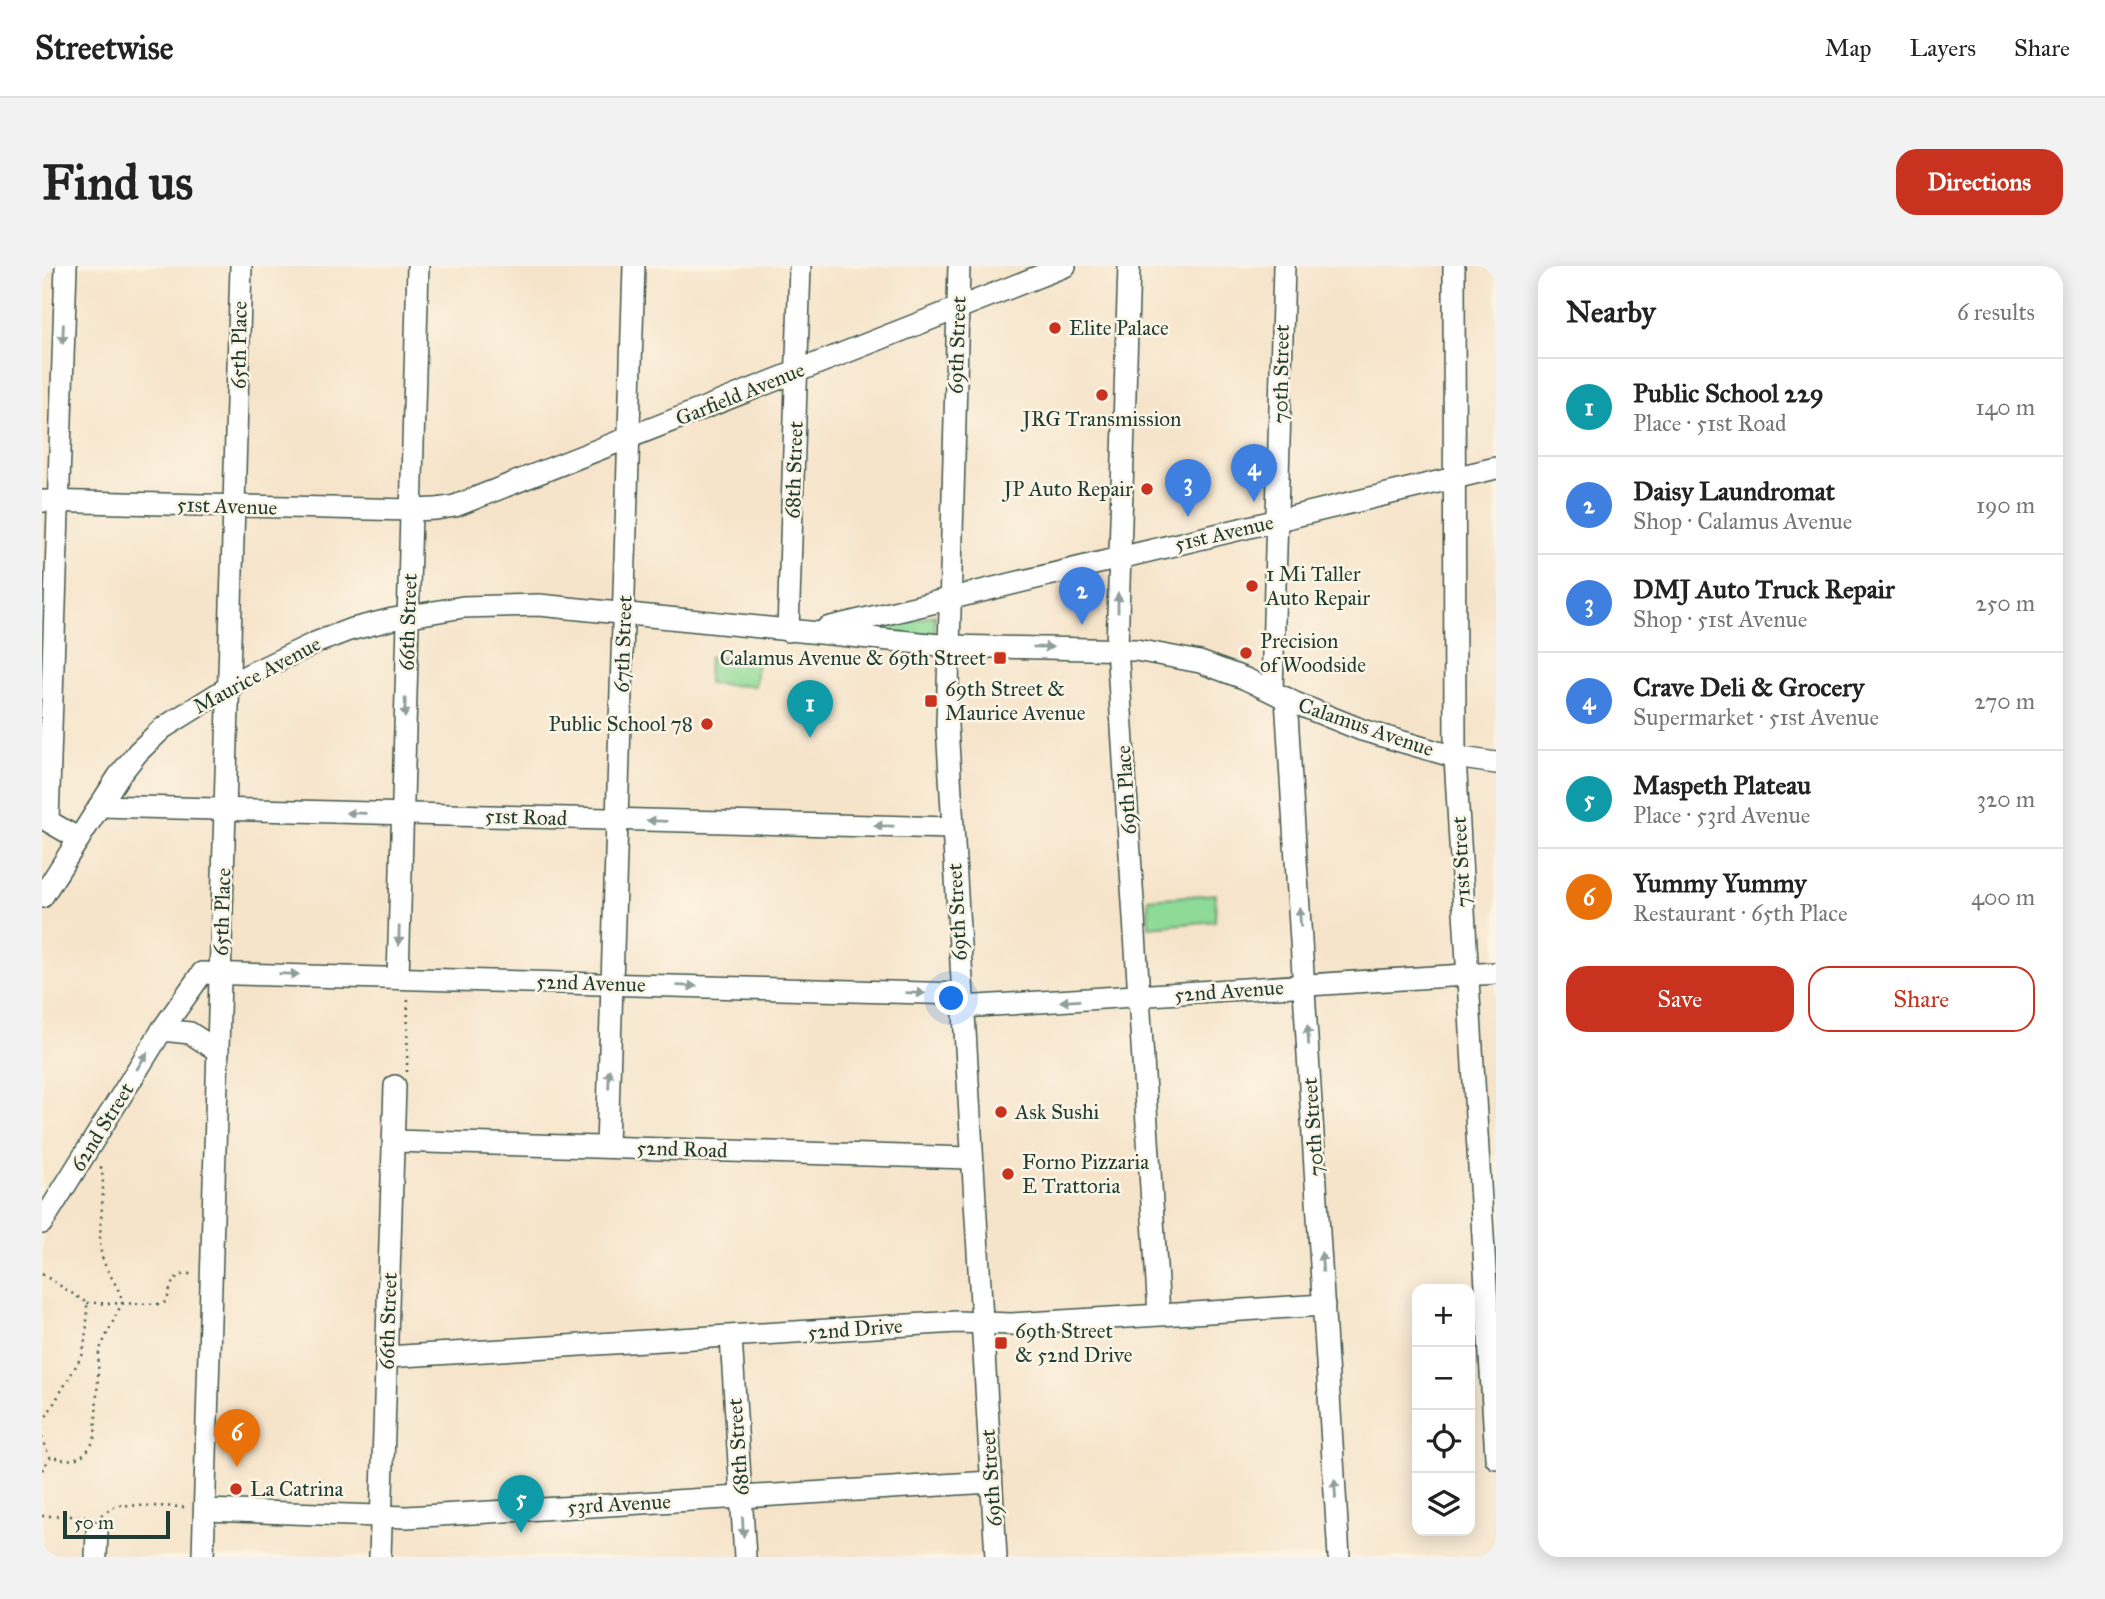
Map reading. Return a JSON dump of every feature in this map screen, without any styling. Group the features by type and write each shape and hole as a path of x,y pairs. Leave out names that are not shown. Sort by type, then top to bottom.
{"street":[{"path":"66,266 50,501 48,821 79,839"},
{"name":"65th Place","path":"203,1557 195,1509 218,1051 241,266"},
{"name":"66th Street","path":"403,987 402,814 418,266"},
{"name":"67th Street","path":"607,1147 634,266"},
{"name":"68th Street","path":"788,631 800,266"},
{"name":"69th Street","path":"959,266 947,725 970,1158 996,1557"},
{"name":"Garfield Avenue","path":"411,510 455,506 1065,266"},
{"name":"69th Place","path":"1129,266 1117,649 1159,1314"},
{"name":"70th Street","path":"1284,266 1277,520 1279,694 1304,986 1339,1557"},
{"name":"71st Street","path":"1454,266 1455,757 1496,1458"},
{"name":"51st Avenue","path":"952,597 1496,468"},
{"name":"51st Avenue","path":"50,501 411,510"},
{"name":"Maurice Avenue","path":"811,632 952,597"},
{"name":"Maurice Avenue","path":"42,897 118,777 138,752 163,728 271,663 349,630 408,615 463,607 502,605 623,613 950,646"},
{"name":"Calamus Avenue","path":"950,646 1117,649 1178,657 1246,679 1362,730 1455,757 1496,763"},
{"name":"51st Road","path":"99,806 952,828"},
{"name":"52nd Avenue","path":"220,972 403,987 612,984 962,1001 1139,997 1496,973"},
{"name":"62nd Street","path":"42,1223 162,1030 202,973 220,972"},
{"path":"162,1030 190,1033 218,1051"},
{"name":"66th Street","path":"380,1557 394,1141 401,1084"},
{"name":"52nd Road","path":"394,1141 970,1158"},
{"path":"1480,1203 1496,1178"},
{"name":"52nd Drive","path":"386,1357 963,1321 1011,1324 1324,1305"},
{"name":"68th Street","path":"731,1337 745,1557"},
{"name":"53rd Avenue","path":"195,1509 407,1517 991,1482"},
{"path":"96,1557 97,1532"}],"path":[{"path":"401,1084 403,987"},
{"path":"42,1437 45,1448 51,1455 66,1460 84,1455 91,1448 95,1437 99,1351 122,1303 107,1273 101,1253 102,1168 99,1160"},
{"path":"42,1274 87,1303 162,1304 167,1301 173,1279 178,1275 192,1274"},
{"path":"42,1430 43,1422 83,1354 87,1303"},
{"path":"42,1470 51,1455"},
{"path":"42,1516 103,1515 117,1505 195,1509"}],"green space":[{"path":"935,615 935,636 881,632 883,628"},
{"path":"709,657 757,659 755,686 708,684"},
{"path":"1216,894 1215,921 1149,927 1148,899"}],"place":[{"name":"Elite Palace","path":"1055,328"},
{"name":"JRG Transmission","path":"1102,395"},
{"name":"JP Auto Repair","path":"1147,489"},
{"name":"Crave Deli & Grocery","path":"1254,502"},
{"name":"DMJ Auto Truck Repair","path":"1188,517"},
{"name":"1 Mi Taller Auto Repair","path":"1252,586"},
{"name":"Daisy Laundromat","path":"1082,625"},
{"name":"Precision of Woodside","path":"1246,653"},
{"name":"Calamus Avenue & 69th Street","path":"1000,658"},
{"name":"69th Street & Maurice Avenue","path":"931,701"},
{"name":"Public School 78","path":"707,724"},
{"name":"Public School 229","path":"810,738"},
{"name":"Ask Sushi","path":"1001,1112"},
{"name":"Forno Pizzaria E Trattoria","path":"1008,1174"},
{"name":"69th Street & 52nd Drive","path":"1001,1343"},
{"name":"Yummy Yummy","path":"237,1467"},
{"name":"La Catrina","path":"236,1489"},
{"name":"Maspeth Plateau","path":"521,1533"}]}
